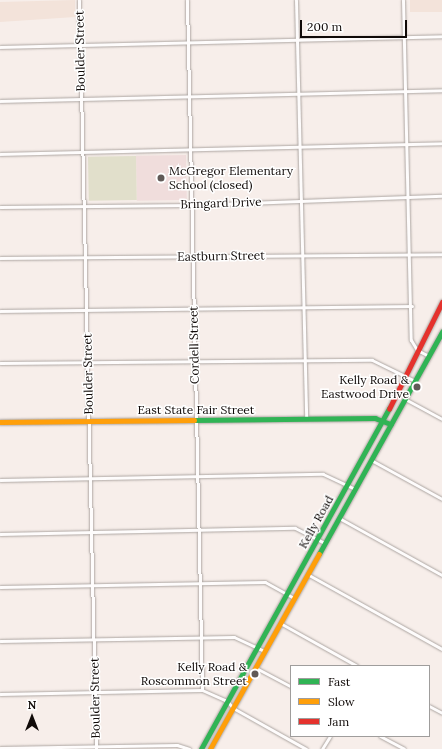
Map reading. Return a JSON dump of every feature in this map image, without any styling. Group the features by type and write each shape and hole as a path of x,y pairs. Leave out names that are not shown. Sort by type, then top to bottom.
{"street":[{"name":"Boulder Street","path":"79,0 96,747"},
{"name":"Cordell Street","path":"187,0 202,690"},
{"path":"296,0 306,361 306,419"},
{"path":"403,0 411,253 412,340 417,350 429,356"},
{"path":"0,47 442,36"},
{"path":"0,101 442,90"},
{"path":"0,154 442,143"},
{"name":"Bringard Drive","path":"0,207 192,205 442,196"},
{"name":"Eastburn Street","path":"0,258 411,253 442,254"},
{"name":"Kelly Road","path":"201,749 384,420 417,350 442,302"},
{"path":"0,310 412,306"},
{"name":"Kelly Road","path":"210,749 442,332"},
{"path":"0,363 375,360 415,381"},
{"path":"405,399 442,419"},
{"name":"East State Fair Street","path":"0,422 306,419 384,420 391,424"},
{"path":"371,460 442,499"},
{"path":"0,480 325,474 355,489"},
{"path":"339,518 442,575"},
{"path":"0,534 295,528 325,543"},
{"path":"307,574 442,649"},
{"path":"0,587 264,582 288,593 294,598"},
{"path":"280,623 355,665"},
{"path":"0,641 94,638 236,637 264,651"},
{"path":"256,668 290,686"},
{"path":"0,694 202,690 228,701 233,708 306,749"},
{"path":"430,707 442,713"},
{"path":"322,749 329,737"},
{"path":"382,737 404,749"},
{"path":"0,748 177,745 189,749"}],"shaded area":[{"path":"75,0 75,17 0,22 0,2"},
{"path":"410,0 442,0 442,12 410,12"},
{"name":"McGregor Elementary School (closed)","path":"186,155 187,200 137,201 136,156"},
{"path":"136,156 137,200 89,201 88,157"}],"traffic: fast":[{"path":"319,554 442,332"},
{"path":"201,749 389,409"},
{"path":"194,420 375,418 391,424"}],"traffic: slow":[{"path":"0,422 194,420"},
{"path":"210,749 319,554"}],"traffic: jam":[{"path":"389,409 442,302"}],"place":[{"name":"McGregor Elementary School (closed)","path":"161,178"},
{"name":"Kelly Road & Eastwood Drive","path":"417,387"},
{"name":"Kelly Road & Roscommon Street","path":"255,674"}]}
